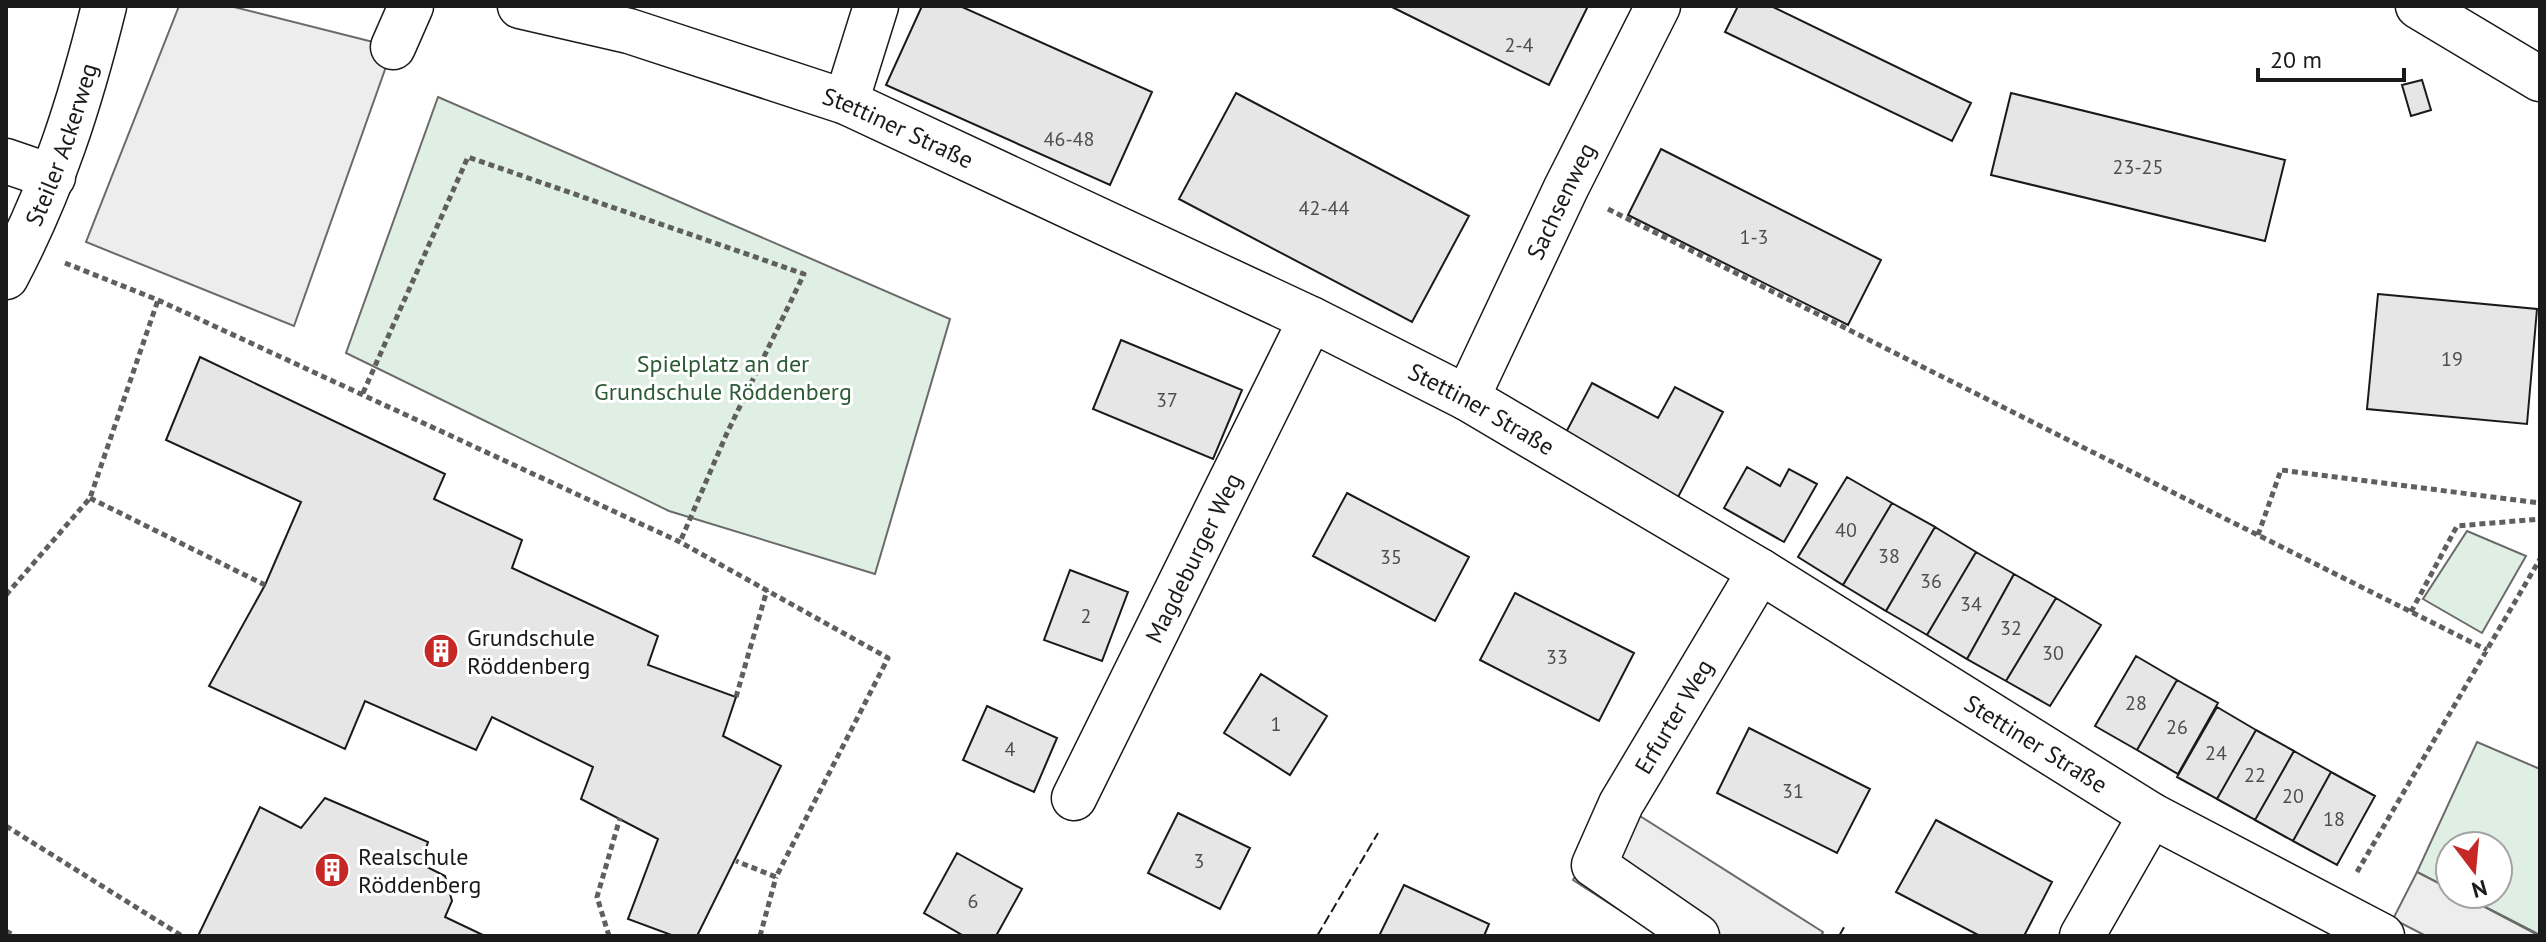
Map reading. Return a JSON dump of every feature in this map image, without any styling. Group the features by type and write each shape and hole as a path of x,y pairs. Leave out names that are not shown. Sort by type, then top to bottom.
{"street":[{"name":"Steiler Ackerweg","path":"14,262 53,177 80,106 104,6"},
{"path":"393,47 411,6"},
{"name":"Stettiner Straße","path":"520,6 629,31 846,102 1311,319 1467,398 1760,571 2151,815 2382,936"},
{"path":"846,102 876,6"},
{"name":"Sachsenweg","path":"1467,398 1566,188 1658,6"},
{"path":"2418,6 2540,79"},
{"path":"6,161 53,177"},
{"name":"Magdeburger Weg","path":"1074,798 1311,319"},
{"name":"Erfurter Weg","path":"1697,936 1594,865 1621,804 1760,571"},
{"path":"2082,936 2151,815"}],"path":[{"path":"363,393 468,157 804,274 727,433 680,542"},
{"path":"1566,188 2487,650"},
{"path":"14,262 158,300 680,542 888,658 776,877 760,936"},
{"path":"6,595 90,498 158,300"},
{"path":"2258,535 2281,470 2540,503"},
{"path":"90,498 265,585"},
{"path":"2411,612 2457,526 2540,519"},
{"path":"2334,910 2540,559"},
{"path":"736,697 767,590"},
{"path":"609,936 597,897 620,818"},
{"path":"6,826 182,936"},
{"path":"736,861 776,877"},
{"path":"6,931 15,936"}],"green space":[{"name":"Spielplatz an der Grundschule Röddenberg","path":"438,97 950,319 875,574 669,511 346,353"},
{"path":"2467,531 2526,556 2482,633 2423,599"},
{"path":"2477,742 2540,769 2540,935 2491,910 2514,910 2514,830 2436,830"},
{"path":"2434,835 2434,881 2417,872"}],"shaded area":[{"path":"179,6 230,6 393,47 294,326 86,242"},
{"path":"1621,804 1823,932 1821,936 1660,936 1573,880"},
{"path":"2417,872 2434,881 2434,910 2490,910 2540,936 2426,936 2393,919"}],"building":[{"path":"922,6 960,6 1152,92 1110,185 886,85"},
{"path":"1390,6 1588,6 1549,85"},
{"path":"1738,6 1771,6 1971,103 1952,141 1725,32"},
{"path":"2422,80 2431,110 2411,116 2402,85"},
{"path":"1236,93 1469,216 1412,322 1179,199"},
{"path":"2011,93 2285,160 2265,241 1991,175"},
{"path":"1661,149 1881,260 1848,325 1628,215"},
{"path":"2378,294 2537,309 2527,424 2367,409"},
{"path":"1121,340 1242,390 1213,459 1093,409"},
{"name":"Grundschule Röddenberg","path":"200,357 445,474 434,499 522,540 512,568 658,636 648,665 736,697 723,736 781,766 697,936 674,936 628,919 658,839 581,799 593,767 492,717 476,750 365,701 345,749 209,686 265,585 301,502 166,440"},
{"path":"1592,383 1658,418 1675,387 1723,412 1677,499 1563,438"},
{"path":"1747,467 1780,486 1789,469 1817,484 1784,542 1724,508"},
{"path":"1847,477 1892,503 1843,585 1798,557"},
{"path":"1347,493 1469,557 1435,621 1313,556"},
{"path":"1892,503 1935,527 1886,611 1843,585"},
{"path":"1935,527 1976,552 1927,635 1886,611"},
{"path":"1976,552 2014,574 1967,659 1927,635"},
{"path":"1070,570 1128,592 1102,661 1044,640"},
{"path":"2014,574 2056,598 2006,681 1967,659"},
{"path":"1515,593 1634,653 1599,721 1480,660"},
{"path":"2056,598 2101,625 2050,706 2006,681"},
{"path":"2136,656 2177,680 2137,750 2095,726"},
{"path":"1261,674 1327,716 1290,775 1224,733"},
{"path":"2177,680 2218,703 2178,774 2137,750"},
{"path":"987,706 1057,738 1034,792 963,760"},
{"path":"2217,707 2256,730 2217,799 2177,777"},
{"path":"1749,728 1870,789 1837,853 1717,793"},
{"path":"2256,730 2294,751 2255,820 2217,799"},
{"path":"2294,751 2331,772 2293,841 2255,820"},
{"path":"2331,772 2375,796 2337,865 2293,841"},
{"name":"Realschule Röddenberg","path":"325,798 428,842 421,864 445,876 452,901 445,917 485,936 198,936 260,807 301,828"},
{"path":"1178,813 1250,848 1220,909 1148,873"},
{"path":"1936,820 2052,882 2024,936 1980,936 1896,892"},
{"path":"957,853 1022,889 996,936 964,936 924,913"},
{"path":"1404,885 1489,924 1484,936 1379,936"}],"fence":[{"path":"1317,936 1378,833"},
{"path":"1839,936 1846,924"}],"place":[{"name":"Grundschule Röddenberg","path":"441,651"},
{"name":"Realschule Röddenberg","path":"332,870"}]}
